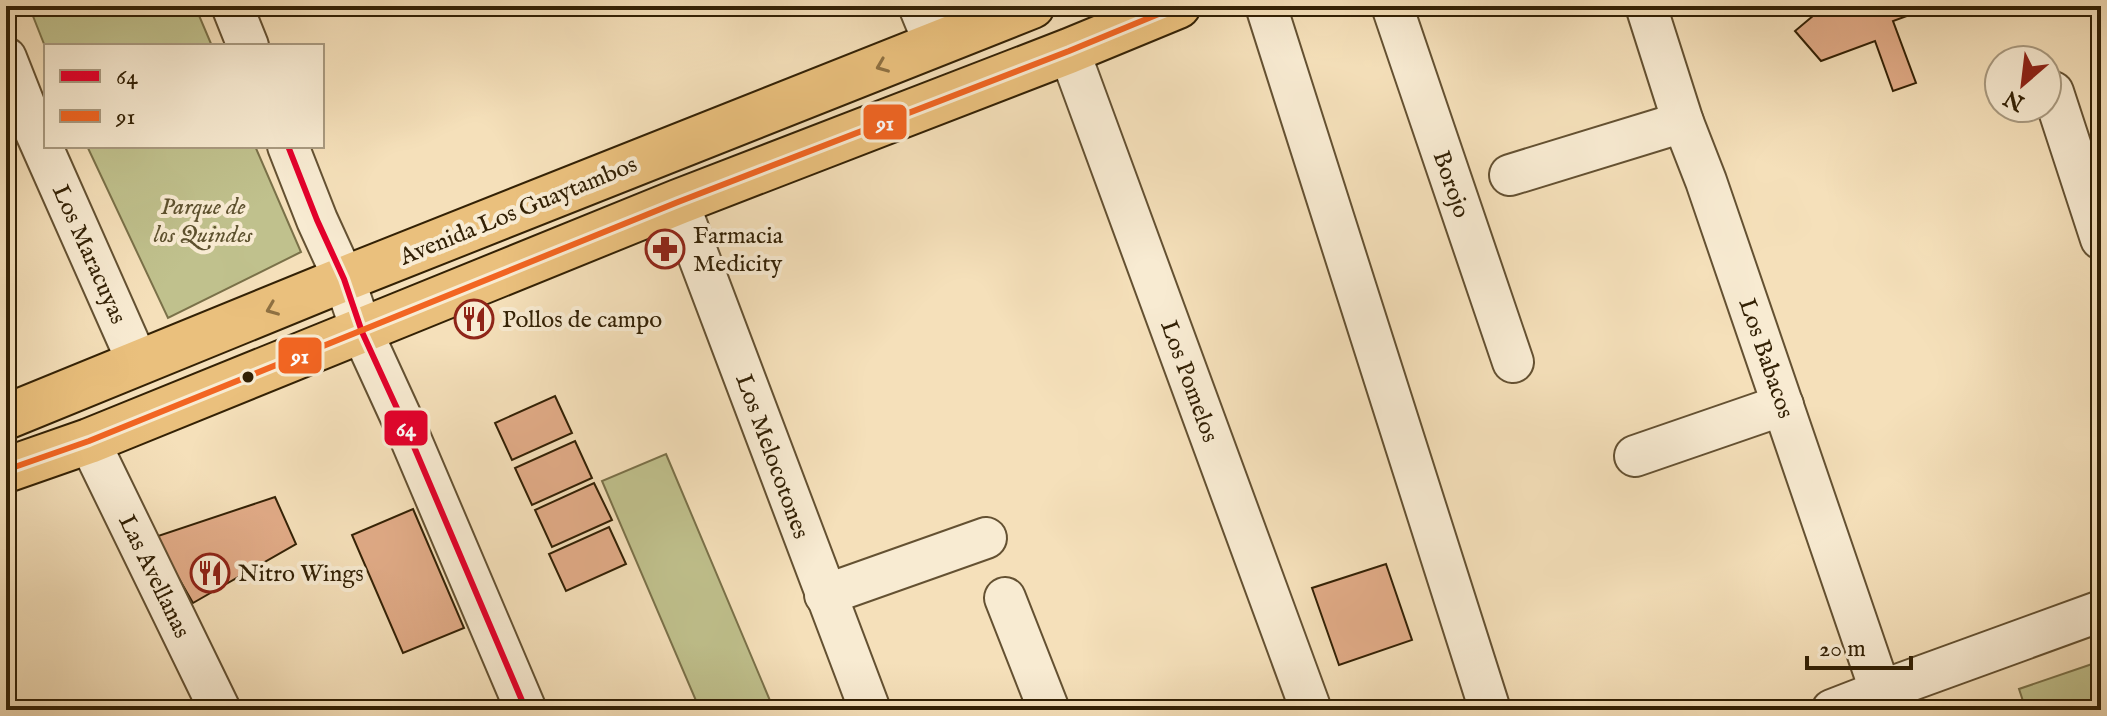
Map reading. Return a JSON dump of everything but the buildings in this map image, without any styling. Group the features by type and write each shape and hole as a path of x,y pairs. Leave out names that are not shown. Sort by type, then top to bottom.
{"main road":[{"name":"Avenida Los Guaytambos","path":"6,417 344,279 927,25 1032,6"},
{"path":"6,470 89,441 678,202 1178,6"}],"street":[{"path":"232,6 247,44"},
{"path":"1266,6 1490,710"},
{"name":"Borojo","path":"1392,6 1513,362"},
{"name":"Los Babacos","path":"1646,6 1683,122 1884,700"},
{"name":"Los Pomelos","path":"1069,51 1311,710"},
{"name":"Los Maracuyas","path":"6,58 19,129 138,363"},
{"path":"1510,175 1683,122"},
{"path":"2063,123 2101,239"},
{"path":"289,148 344,279 362,332 526,710"},
{"name":"Los Melocotones","path":"678,202 870,710"},
{"path":"1635,456 1783,405"},
{"name":"Las Avellanas","path":"89,441 220,710"},
{"path":"825,595 986,538"},
{"path":"1005,598 1049,710"},
{"path":"1832,710 1884,700 2101,611"}],"green space":[{"path":"29,6 195,6 211,44 44,44"},
{"name":"Parque de los Quindes","path":"88,148 256,148 301,252 168,318"},
{"path":"666,454 774,710 700,710 602,481"},
{"path":"2101,661 2101,710 2026,710 2019,689"}],"transit line":[{"name":"91","path":"6,470 89,441 678,202 1178,6"},
{"name":"64","path":"289,148 344,279 362,332 526,710"}],"place":[{"name":"Farmacia Medicity","path":"665,249"},
{"name":"Pollos de campo","path":"474,319"},
{"name":"Nitro Wings","path":"210,573"}]}
